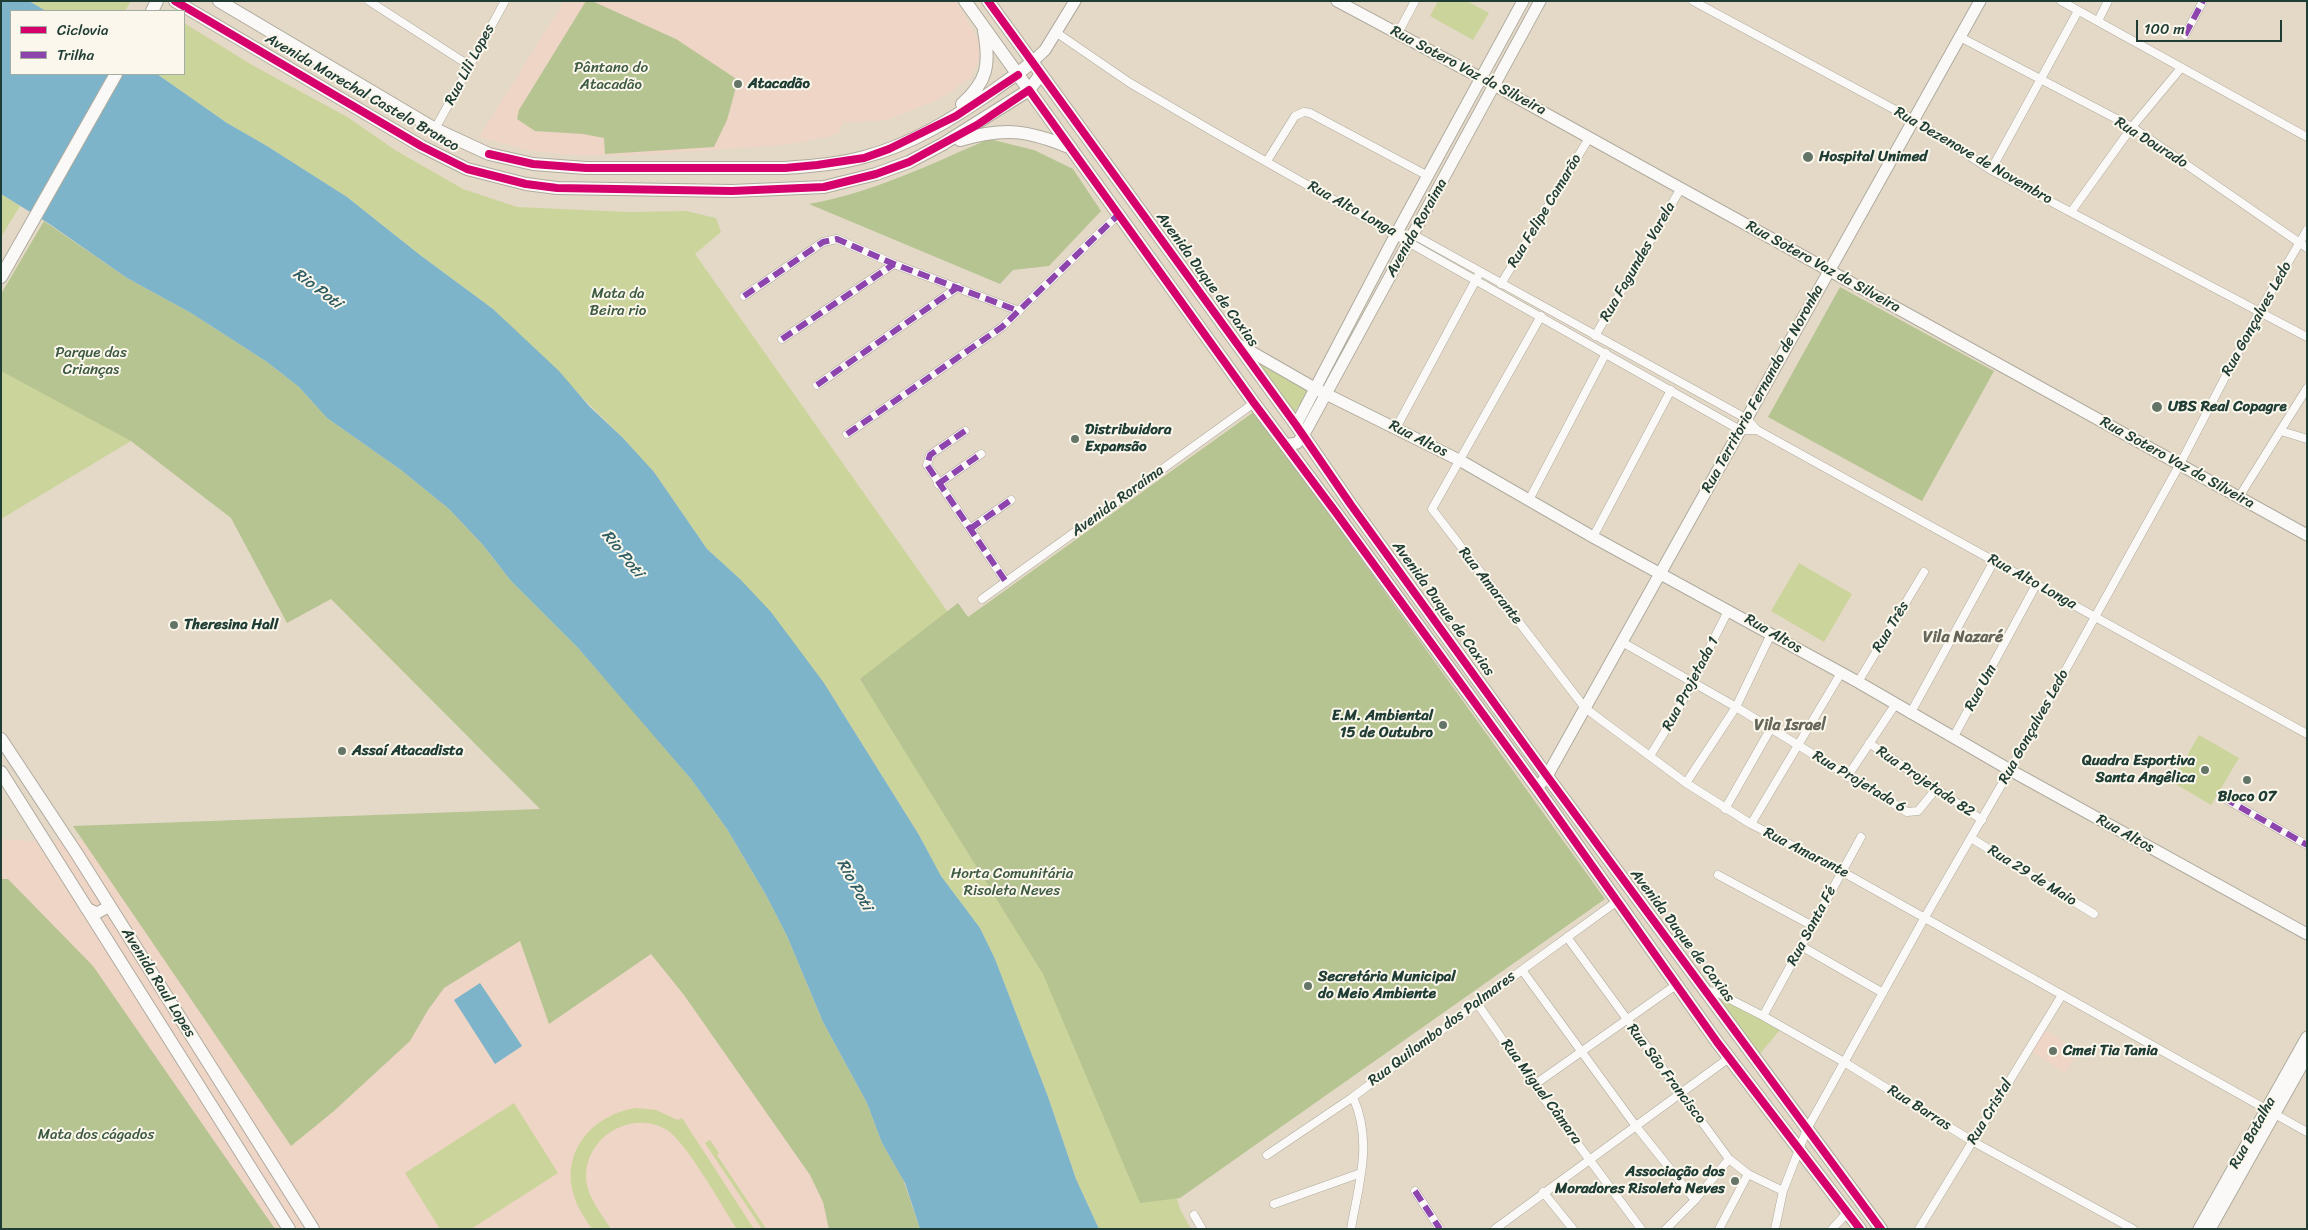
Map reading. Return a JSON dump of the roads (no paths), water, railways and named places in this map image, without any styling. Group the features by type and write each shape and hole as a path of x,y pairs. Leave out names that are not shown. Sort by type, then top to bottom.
{"main road":[{"name":"Avenida Marechal Castelo Branco","path":"176,1 429,150 467,169 526,184 584,190 732,191 824,187 876,174 909,162 943,144 1029,90"},
{"name":"Avenida Duque de Caxias","path":"965,1 1254,403 1537,788 1616,902 1729,1058 1860,1229"},
{"name":"Avenida Duque de Caxias","path":"988,1 1234,342 1300,430 1351,506 1546,776 1880,1229"},
{"name":"Avenida Marechal Castelo Branco","path":"225,3 268,31 435,130 489,154 533,164 586,168 785,168 864,158 935,128 956,116 1018,75 1032,62"},
{"path":"935,128 972,95 985,75 988,52 983,26"},
{"path":"257,48 268,31"},
{"path":"1029,90 1041,74"},
{"path":"1,262 107,75"},
{"path":"1,277 115,75"},
{"path":"943,144 991,132 1011,131 1043,136 1071,148"},
{"name":"Avenida Raul Lopes","path":"1,738 110,906 313,1229"},
{"name":"Avenida Raul Lopes","path":"1,772 289,1229"}],"street":[{"path":"370,1 470,66"},
{"name":"Rua Lili Lopes","path":"435,130 505,1"},
{"path":"1032,62 1045,50 1075,1"},
{"name":"Rua Sotero Vaz da Silveira","path":"1337,1 1494,85 2307,535"},
{"path":"1398,33 1415,1"},
{"name":"Avenida Roraima","path":"1321,391 1396,234 1522,1"},
{"name":"Avenida Roraima","path":"1300,430 1321,391 1412,239 1540,1"},
{"name":"Rua Dezenove de Novembro","path":"1693,1 1914,120 1990,170 2307,337"},
{"name":"Rua Territorio Fernando de Noronha","path":"1537,788 1546,776 1585,708 1980,1"},
{"path":"2061,1 2307,137"},
{"path":"2098,21 2108,1"},
{"path":"2185,35 2203,1"},
{"path":"1990,170 2078,11"},
{"name":"Rua Alto Longa","path":"1056,33 1130,83 1396,234"},
{"name":"Rua Dourado","path":"1960,37 2132,128 2300,241 2307,248"},
{"path":"1041,74 1045,50"},
{"path":"2071,212 2132,128 2181,68"},
{"path":"1266,161 1295,116 1304,112 1310,113 1428,176"},
{"name":"Rua Felipe Camarão","path":"1501,284 1589,138"},
{"name":"Rua Fagundes Varela","path":"1595,336 1681,188"},
{"path":"847,434 992,335 1119,214"},
{"name":"Rua Gonçalves Ledo","path":"1775,1229 1783,1191 1807,1129 1925,917 2010,770 2180,464 2259,312 2307,230"},
{"path":"1396,234 1412,239"},
{"path":"744,296 823,242 837,239 894,264 1019,311"},
{"name":"Rua Alto Longa","path":"1412,239 1478,275 1541,316 1740,430 1757,430"},
{"path":"782,339 894,264"},
{"path":"1396,428 1478,275"},
{"name":"Rua Alto Longa","path":"1478,275 1501,284 1747,419 1757,430 2307,734"},
{"path":"817,385 958,287"},
{"name":"Rua Amarante","path":"1541,316 1461,461 1432,505 1433,512 1585,708 1725,809 1925,917 2307,1132"},
{"name":"Rua Altos","path":"1234,342 1321,391 1461,461 1593,537 1858,682 1910,714 2307,934"},
{"path":"1528,500 1606,353"},
{"path":"2239,497 2307,388"},
{"path":"1593,537 1671,390"},
{"name":"Avenida Roraíma","path":"982,599 1254,403"},
{"path":"1285,445 1297,443 1300,430"},
{"path":"965,431 928,458 927,465 938,484 1006,582"},
{"path":"2281,431 2307,439"},
{"path":"938,484 982,454"},
{"path":"970,529 1012,500"},
{"path":"1910,714 1994,562"},
{"name":"Rua Três","path":"1858,682 1924,572"},
{"name":"Rua Um","path":"1953,738 2036,585"},
{"name":"Rua Projetada 1","path":"1650,756 1693,682 1728,611"},
{"path":"1686,782 1736,707 1771,634"},
{"name":"Rua Projetada 6","path":"1622,642 1736,707 1847,777 1907,812 1918,811 1936,788"},
{"path":"1751,824 1841,673"},
{"path":"1847,777 1895,705"},
{"path":"1725,809 1771,728"},
{"name":"Rua Projetada 82","path":"1869,743 1982,820"},
{"path":"2224,798 2307,845"},
{"name":"Rua Santa Fé","path":"1763,1016 1811,925 1861,837"},
{"name":"Rua 29 de Maio","path":"1971,838 2094,914"},
{"path":"1718,875 1811,925"},
{"name":"Rua Quilombo dos Palmares","path":"1267,1155 1353,1097 1616,902"},
{"path":"86,908 97,912 110,906"},
{"name":"Rua São Francisco","path":"1567,937 1729,1159 1748,1174 1783,1191"},
{"path":"1801,946 1883,993"},
{"path":"1522,970 1635,1126 1694,1200"},
{"path":"1534,1085 1676,985"},
{"name":"Rua Barras","path":"1705,990 1720,994 1763,1016 1844,1062 1972,1141 2133,1229"},
{"name":"Rua Cristal","path":"1918,1229 2062,995"},
{"name":"Rua Miguel Câmara","path":"1478,1003 1534,1085 1641,1229"},
{"name":"Rua Batalha","path":"2210,1229 2295,1067 2307,1037"},
{"name":"Rua Batalha","path":"2295,1067 2307,1056"},
{"path":"1495,1229 1505,1226 1543,1192 1729,1058"},
{"path":"1352,1229 1361,1173 1364,1134 1363,1123 1353,1097"},
{"name":"Rua Batalha","path":"2199,1229 2271,1111"},
{"path":"1666,1229 1729,1159"},
{"path":"1274,1204 1361,1173"},
{"path":"1719,1229 1728,1208 1748,1174"},
{"path":"1415,1191 1440,1229"},
{"path":"1543,1192 1573,1229"},
{"path":"1832,1229 1848,1212"},
{"path":"1194,1215 1202,1229"}],"water":[{"name":"Rio Poti","path":"1,1 29,1 44,10 10,10 10,75 158,75 227,123 347,197 420,255 493,309 559,371 589,406 623,438 654,472 707,549 740,579 771,612 824,683 919,835 941,876 980,928 995,959 1047,1094 1076,1179 1099,1229 920,1229 905,1183 882,1143 867,1103 823,1022 787,936 766,895 727,829 691,779 579,649 511,581 483,545 449,509 401,470 327,418 299,387 267,362 191,313 127,278 48,223 1,194"},
{"path":"480,983 522,1046 495,1064 454,1000"}],"place":[{"name":"Atacadão","path":"738,84"},
{"name":"Hospital Unimed","path":"1808,157"},
{"name":"UBS Real Copagre","path":"2157,407"},
{"name":"Distribuidora Expansão","path":"1075,439"},
{"name":"Theresina Hall","path":"174,625"},
{"name":"E.M. Ambiental 15 de Outubro","path":"1443,725"},
{"name":"Assaí Atacadista","path":"342,751"},
{"name":"Quadra Esportiva Santa Angêlica","path":"2205,770"},
{"name":"Bloco 07","path":"2247,780"},
{"name":"Secretária Municipal do Meio Ambiente","path":"1308,986"},
{"name":"Cmei Tia Tania","path":"2053,1051"},
{"name":"Associação dos Moradores Risoleta Neves","path":"1735,1181"}],"district":[{"name":"Vila Nazaré","path":"1963,638"},
{"name":"Vila Israel","path":"1790,726"}],"park label":[{"name":"Pântano do Atacadão","path":"611,76"},
{"name":"Mata da Beira rio","path":"618,302"},
{"name":"Parque das Crianças","path":"91,362"},
{"name":"Horta Comunitária Risoleta Neves","path":"1012,882"},
{"name":"Mata dos cágados","path":"96,1135"}]}
